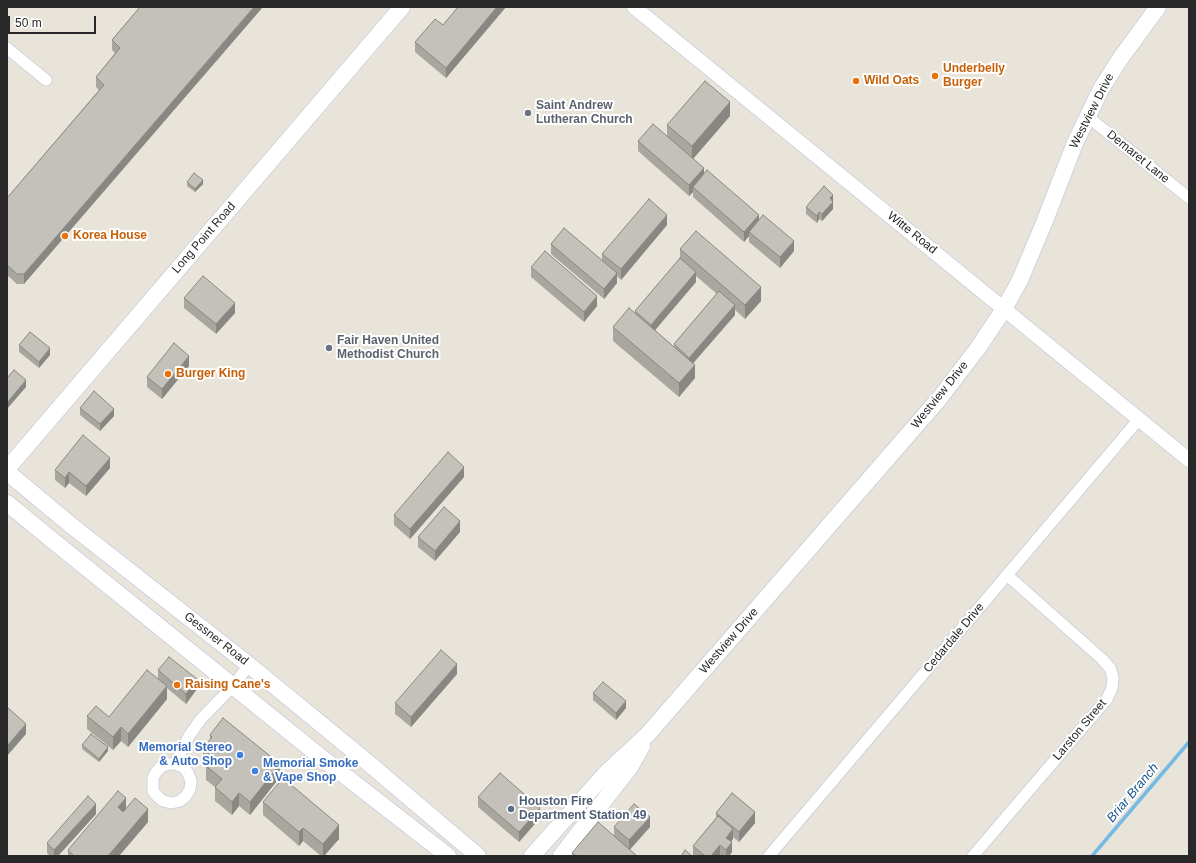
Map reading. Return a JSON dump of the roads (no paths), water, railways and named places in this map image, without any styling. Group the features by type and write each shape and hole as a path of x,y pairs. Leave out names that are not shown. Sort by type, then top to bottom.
{"main road":[{"name":"Long Point Road","path":"7,469 402,7"},
{"name":"Westview Drive","path":"532,856 606,773 648,734 939,399 978,348 1004,309 1020,280 1075,142 1087,116 1120,59 1158,7"},
{"name":"Gessner Road","path":"7,472 72,526 249,665 366,761 476,855"},
{"path":"7,503 350,780 448,856"},
{"name":"Westview Drive","path":"561,856 630,767 648,734"},
{"path":"350,780 366,761"}],"street":[{"name":"Witte Road","path":"634,7 1189,460"},
{"path":"7,48 46,80"},
{"name":"Demaret Lane","path":"1087,116 1189,198"},
{"name":"Cedardale Drive","path":"769,856 1139,418"},
{"name":"Larston Street","path":"973,856 1107,699 1112,688 1114,677 1110,668 1102,659 1007,575"},
{"path":"175,764 189,736 201,719 233,686 249,665"}],"waterway":[{"name":"Briar Branch","path":"1092,856 1189,742"}],"place":[{"name":"Underbelly Burger","path":"935,76"},
{"name":"Wild Oats","path":"856,81"},
{"name":"Saint Andrew Lutheran Church","path":"528,113"},
{"name":"Korea House","path":"65,236"},
{"name":"Fair Haven United Methodist Church","path":"329,348"},
{"name":"Burger King","path":"168,374"},
{"name":"Raising Cane's","path":"177,685"},
{"name":"Memorial Stereo & Auto Shop","path":"240,755"},
{"name":"Memorial Smoke & Vape Shop","path":"255,771"},
{"name":"Houston Fire Department Station 49","path":"511,809"}]}
